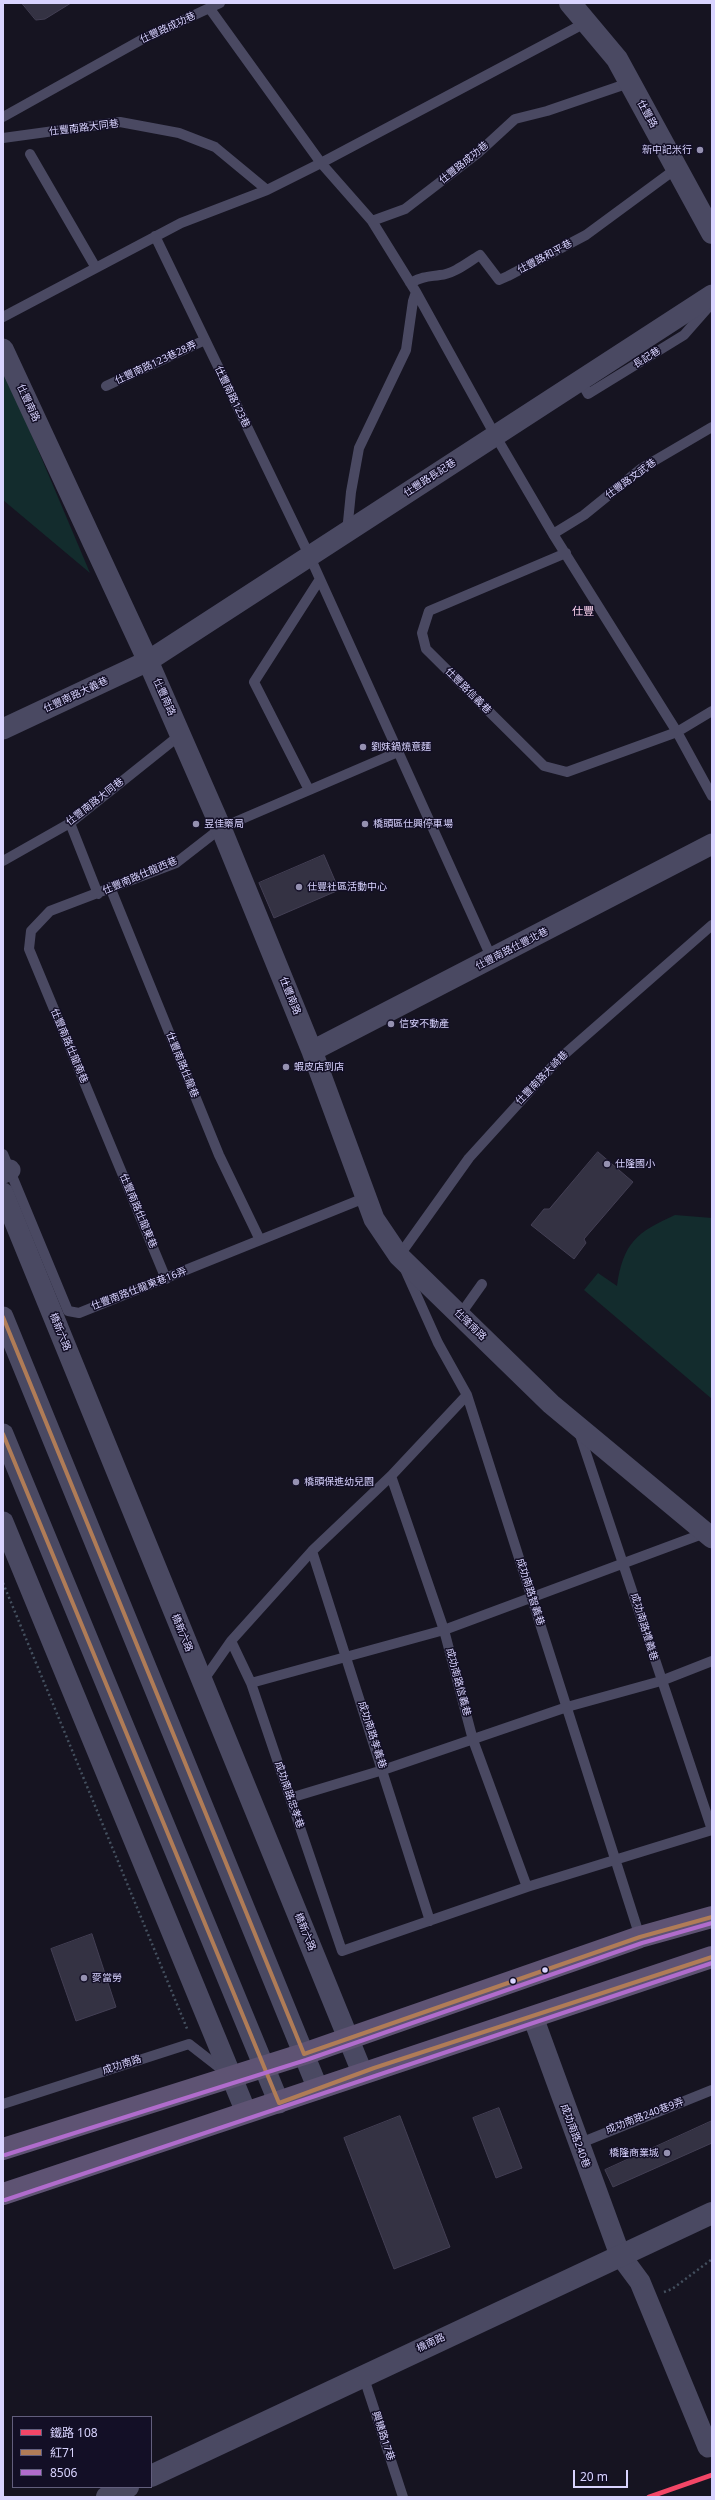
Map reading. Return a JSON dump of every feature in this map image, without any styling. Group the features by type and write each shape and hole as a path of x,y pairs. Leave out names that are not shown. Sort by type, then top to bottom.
{"main road":[{"path":"3,2149 304,2054 640,1937 712,1916"},
{"path":"3,2194 318,2089 362,2072 533,2017 712,1956"}],"street":[{"name":"仕豐路","path":"570,3 616,59 712,233"},
{"name":"仕豐路長記巷","path":"148,661 712,295"},
{"name":"仕豐南路","path":"3,349 148,661 221,828 312,1051"},
{"name":"仕豐南路大義巷","path":"3,729 148,661"},
{"name":"仕豐南路仕豐北巷","path":"312,1051 712,844"},
{"name":"仕隆南路","path":"312,1051 374,1219 399,1256 551,1404 709,1535"},
{"name":"橋新六路","path":"7,1193 202,1682 362,2072"},
{"path":"3,1317 318,2089"},
{"path":"3,1434 279,2102"},
{"path":"3,1522 246,2112"},
{"name":"成功南路240巷","path":"533,2017 578,2144 620,2255 640,2282 708,2447"},
{"name":"橋南路","path":"152,2476 363,2375 712,2213"},
{"path":"107,2497 126,2488"}],"lane":[{"name":"仕豐路成功巷","path":"3,117 141,40 220,3"},
{"path":"210,9 321,163 372,221 416,292 495,435 553,534 677,732 712,796"},
{"path":"3,317 180,223 267,190 321,163 585,23"},
{"name":"仕豐路成功巷","path":"372,221 405,209 478,153 515,119 547,111 629,83"},
{"name":"仕豐南路大同巷","path":"3,138 120,122 179,132 215,147 267,190"},
{"path":"30,154 96,268"},
{"name":"仕豐路和平巷","path":"410,283 426,275 441,275 456,269 480,255 499,280 586,235 677,168"},
{"name":"仕豐南路123巷","path":"155,236 310,557"},
{"path":"347,532 351,492 359,448 406,350 416,292"},
{"name":"長記巷","path":"580,380 588,394 684,335 712,303"},
{"name":"仕豐南路123巷28弄","path":"106,386 205,340"},
{"name":"仕豐路文武巷","path":"553,534 584,515 642,468 712,427"},
{"name":"仕豐路信義巷","path":"566,553 429,611 422,633 426,649 544,766 567,772 677,732 712,711"},
{"path":"310,557 492,959"},
{"path":"309,790 254,682 320,580"},
{"name":"仕豐南路大同巷","path":"3,860 70,823 180,734"},
{"name":"仕豐南路仕龍西巷","path":"29,949 31,931 50,911 98,894 110,887 176,863 221,828 398,752"},
{"path":"70,823 98,894"},
{"name":"仕豐南路仕龍巷","path":"110,887 219,1155 260,1240"},
{"name":"仕豐南路大崎巷","path":"399,1256 469,1158 558,1060 712,925"},
{"name":"仕豐南路仕龍南巷","path":"29,949 109,1142"},
{"name":"仕豐南路仕龍東巷","path":"109,1142 166,1279"},
{"name":"仕豐南路仕龍東巷16弄","path":"5,1166 7,1193 68,1311 79,1313 367,1197"},
{"name":"成功南路智義巷","path":"399,1256 438,1343 467,1395 640,1937"},
{"path":"460,1316 482,1284"},
{"path":"202,1682 231,1641 312,1551 391,1476 467,1395"},
{"name":"成功南路禮義巷","path":"576,1424 624,1562 661,1681 712,1830"},
{"name":"成功南路信義巷","path":"391,1476 444,1630 473,1740 527,1887"},
{"path":"251,1683 346,1655 444,1630 624,1562 709,1535"},
{"name":"成功南路孝義巷","path":"312,1551 430,1921"},
{"name":"成功南路忠孝巷","path":"231,1641 251,1683 342,1951 430,1921"},
{"path":"290,1798 383,1770 567,1707 661,1681 712,1661"},
{"path":"430,1921 527,1887 712,1830"},
{"name":"成功南路","path":"3,2104 189,2044 231,2077"},
{"name":"成功南路240巷9弄","path":"578,2144 712,2090"},
{"name":"興糖路17巷","path":"363,2375 403,2497"}],"path":[{"path":"3,1583 188,2031"},
{"path":"646,2297 672,2290 712,2259"}],"green space":[{"path":"3,367 90,573 3,500"},
{"path":"675,1215 712,1218 712,1399 584,1290 598,1273 617,1286 623,1259 634,1241 651,1227"}],"building":[{"path":"22,3 71,3 45,19 36,20"},
{"name":"仕豐社區活動中心","path":"324,855 339,890 274,918 259,883"},
{"path":"598,1152 633,1182 584,1239 586,1243 574,1259 531,1225 544,1209 549,1209"},
{"name":"麥當勞","path":"92,1934 116,2007 76,2021 51,1949"},
{"path":"499,2108 522,2168 496,2178 473,2118"},
{"path":"400,2116 450,2247 394,2269 344,2138"},
{"name":"橋隆商業城","path":"712,2121 712,2143 613,2187 605,2170"}],"rail line":[{"name":"108","path":"649,2497 712,2475"}],"transit line":[{"name":"紅71","path":"3,1317 304,2054 640,1937 712,1917"},
{"name":"紅71","path":"3,1434 279,2103 374,2068 712,1957"},
{"name":"8506","path":"5,2155 306,2060 642,1943 712,1923"},
{"name":"8506","path":"5,2200 712,1963"}],"place":[{"name":"新中記米行","path":"700,150"},
{"name":"劉妹鍋燒意麵","path":"363,747"},
{"name":"昱佳藥局","path":"196,824"},
{"name":"橋頭區仕興停車場","path":"365,824"},
{"name":"仕豐社區活動中心","path":"299,887"},
{"name":"信安不動產","path":"391,1024"},
{"name":"蝦皮店到店","path":"286,1067"},
{"name":"仕隆國小","path":"607,1164"},
{"name":"橋頭保進幼兒園","path":"296,1482"},
{"name":"麥當勞","path":"84,1978"},
{"name":"橋隆商業城","path":"667,2153"}],"district":[{"name":"仕豐","path":"583,612"}]}
